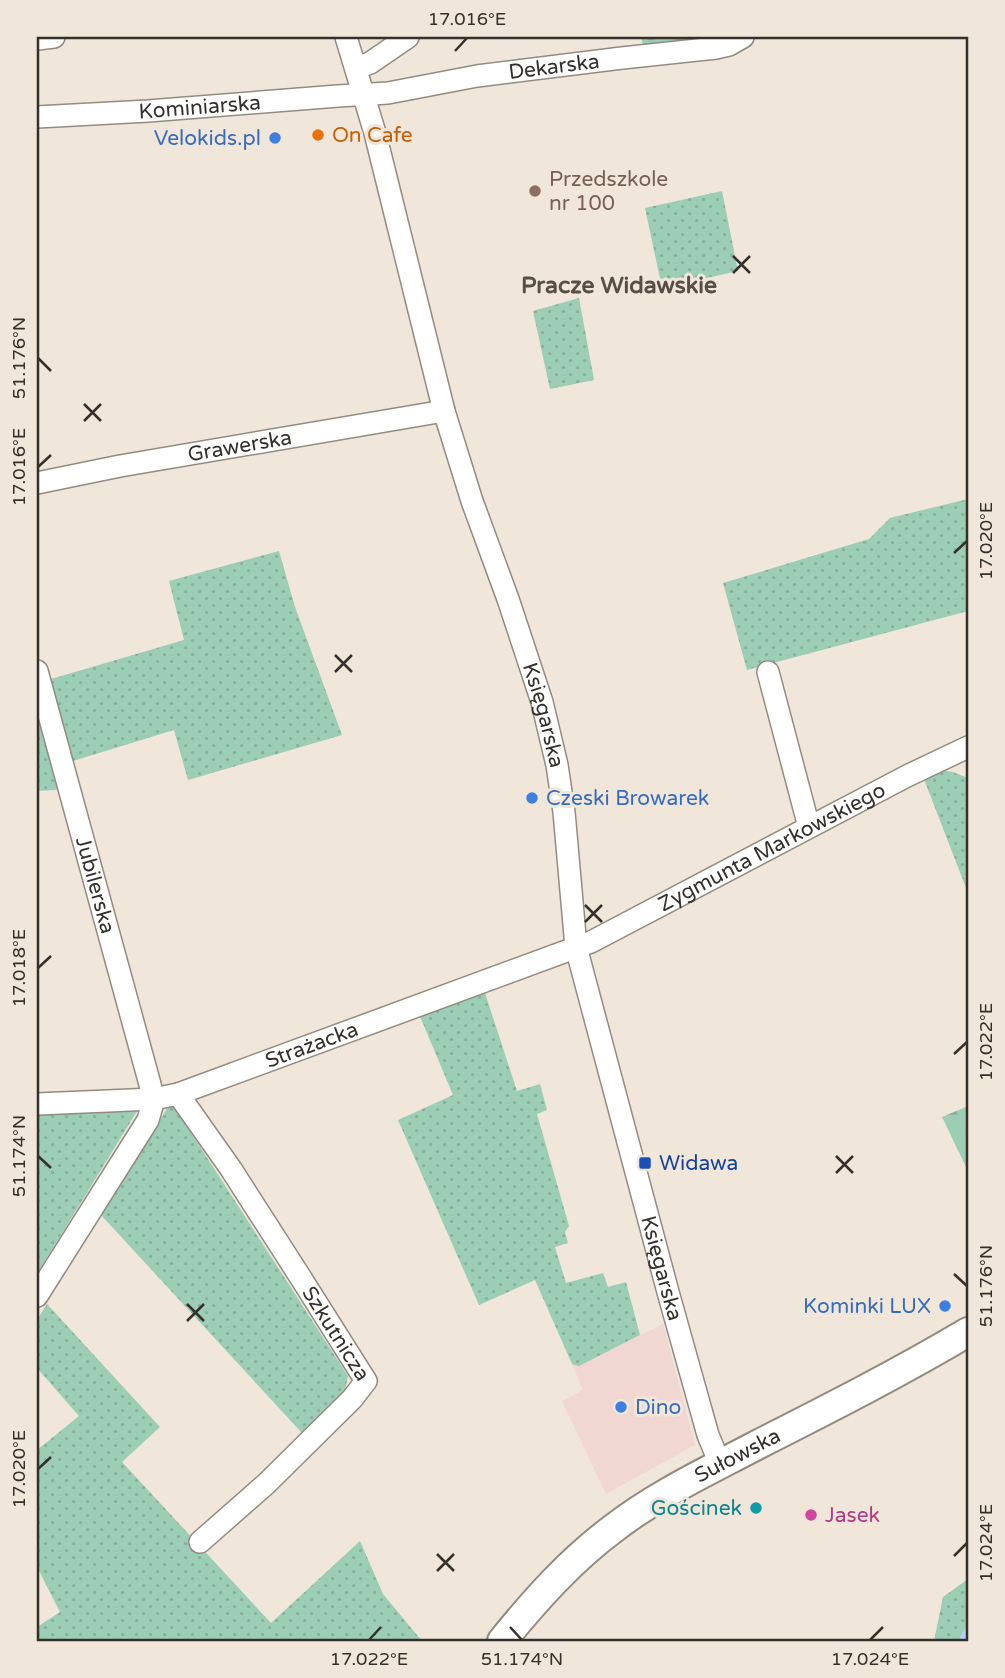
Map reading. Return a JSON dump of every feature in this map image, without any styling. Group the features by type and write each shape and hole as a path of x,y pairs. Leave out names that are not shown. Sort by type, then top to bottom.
{"main road":[{"name":"Sułowska","path":"502,1641 544,1591 575,1560 614,1528 673,1489 877,1384 968,1332"}],"street":[{"path":"37,39 54,37"},
{"name":"Księgarska","path":"346,37 378,147 444,411 472,501 542,702 557,765 564,812 576,947 668,1293 708,1435 720,1464"},
{"path":"356,68 370,63 408,37"},
{"name":"Dekarska","path":"364,94 388,93 500,73 716,48 729,45 743,37"},
{"name":"Kominiarska","path":"37,117 364,94"},
{"name":"Grawerska","path":"37,483 120,466 444,411"},
{"name":"Jubilerska","path":"37,671 154,1099"},
{"path":"768,671 808,827"},
{"name":"Zygmunta Markowskiego","path":"576,947 591,942 808,827 968,747"},
{"name":"Strażacka","path":"37,1104 154,1099 178,1094 576,947"},
{"name":"Szkutnicza","path":"178,1094 230,1169 366,1381 352,1399 266,1484 200,1542"},
{"path":"37,1296 148,1120 154,1099"}],"shaded area":[{"path":"663,1324 695,1445 606,1494 562,1401 583,1390 572,1364 579,1366"}],"green space":[{"path":"641,37 694,37 696,42 643,46"},
{"path":"722,191 738,271 662,288 645,208"},
{"path":"579,298 594,380 550,389 533,311"},
{"path":"968,499 968,611 747,670 723,583 869,539 890,518"},
{"path":"279,551 295,607 342,735 188,780 174,730 73,761 51,679 184,640 169,581"},
{"path":"37,700 61,788 55,790 37,791"},
{"path":"932,769 953,772 968,778 968,893 922,774"},
{"path":"484,990 517,1091 540,1084 547,1110 537,1114 569,1226 565,1232 568,1243 555,1247 566,1283 603,1273 608,1287 626,1282 640,1335 579,1366 572,1364 535,1280 479,1305 398,1120 453,1095 419,1014"},
{"path":"173,1105 348,1376 344,1395 302,1433 101,1215 168,1107"},
{"path":"968,1106 968,1171 942,1117"},
{"path":"139,1108 37,1274 37,1115"},
{"path":"47,1304 160,1427 122,1462 271,1623 360,1541 383,1594 422,1641 37,1641 37,1627 60,1612 37,1567 37,1450 79,1416 37,1368 37,1320"},
{"path":"968,1579 968,1641 934,1641 943,1597"}],"waterway":[{"path":"962,1641 968,1629"}],"place":[{"name":"On Cafe","path":"318,135"},
{"name":"Velokids.pl","path":"275,138"},
{"name":"Przedszkole nr 100","path":"535,191"},
{"name":"Czeski Browarek","path":"532,798"},
{"name":"Widawa","path":"645,1163"},
{"name":"Kominki LUX","path":"945,1306"},
{"name":"Dino","path":"621,1407"},
{"name":"Gościnek","path":"756,1508"},
{"name":"Jasek","path":"811,1515"}],"district":[{"name":"Pracze Widawskie","path":"619,285"}]}
